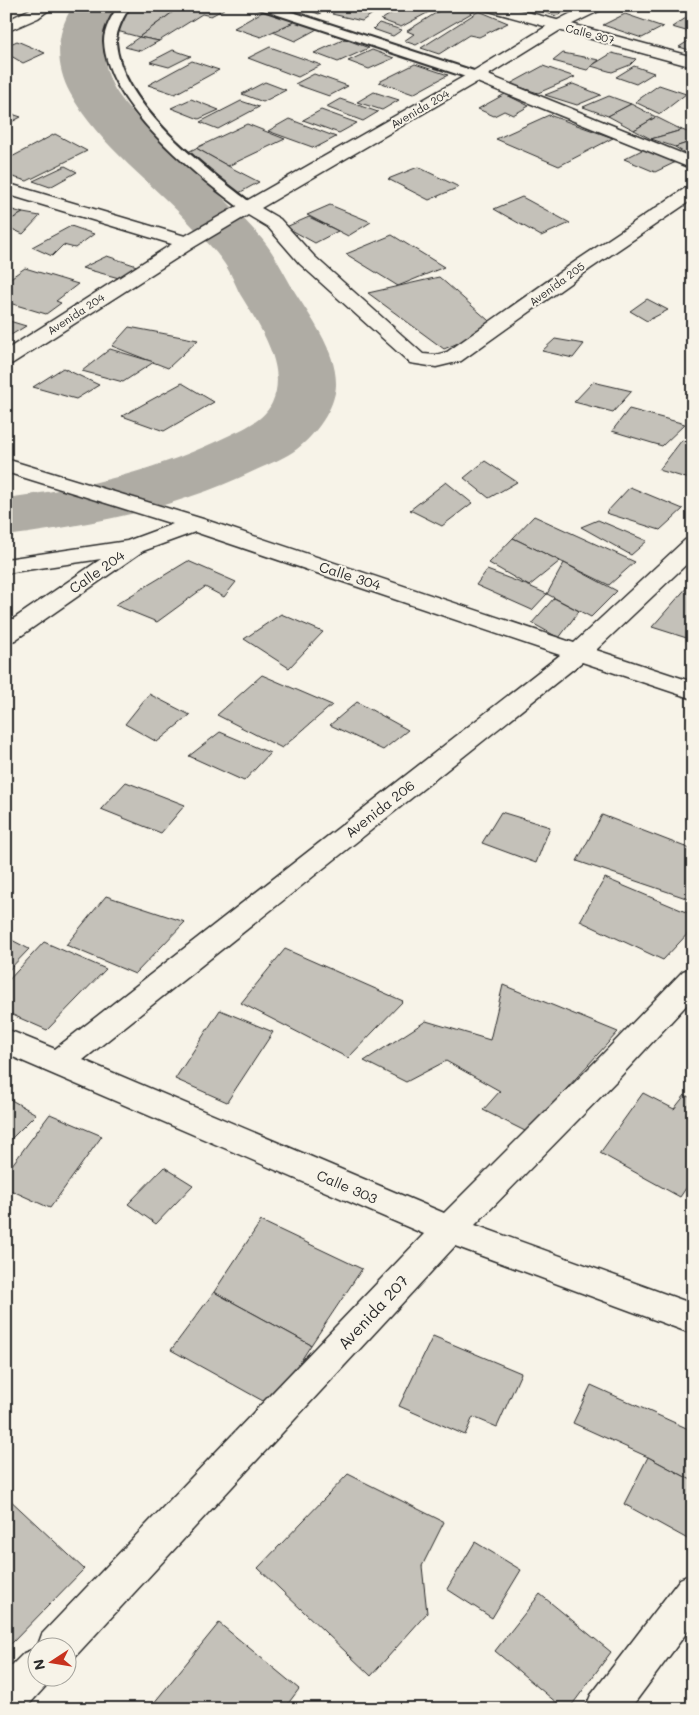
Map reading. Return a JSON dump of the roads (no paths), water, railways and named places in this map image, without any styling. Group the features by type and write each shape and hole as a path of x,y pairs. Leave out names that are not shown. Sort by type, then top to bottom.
{"street":[{"path":"6,27 33,15 47,6"},
{"name":"Calle 307","path":"487,6 693,62"},
{"name":"Avenida 204","path":"6,359 191,241 476,76 557,26 598,6"},
{"path":"476,76 693,164"},
{"path":"6,188 191,241"},
{"name":"Avenida 205","path":"246,210 274,223 307,260 417,360 436,360 454,357 583,265 693,191"},
{"name":"Calle 304","path":"15,468 195,524 693,691"},
{"name":"Calle 204","path":"6,635 135,546 195,524"},
{"name":"Avenida 206","path":"58,1063 579,652 693,545"},
{"path":"6,566 135,546"},
{"name":"Avenida 207","path":"65,1638 449,1230 609,1068 693,979"},
{"name":"Calle 303","path":"6,1041 449,1230 693,1319"},
{"path":"605,1709 693,1592"},
{"path":"6,1700 28,1677"}],"lane":[{"path":"124,6 117,17 110,42 117,71 123,85 149,120 246,210"},
{"path":"261,6 476,76"}],"waterway":[{"path":"6,517 98,502 190,476 220,464 272,438 289,424 304,398 306,385 305,371 296,342 247,256 206,210 112,118 88,82 82,55 83,29 95,6"}]}
